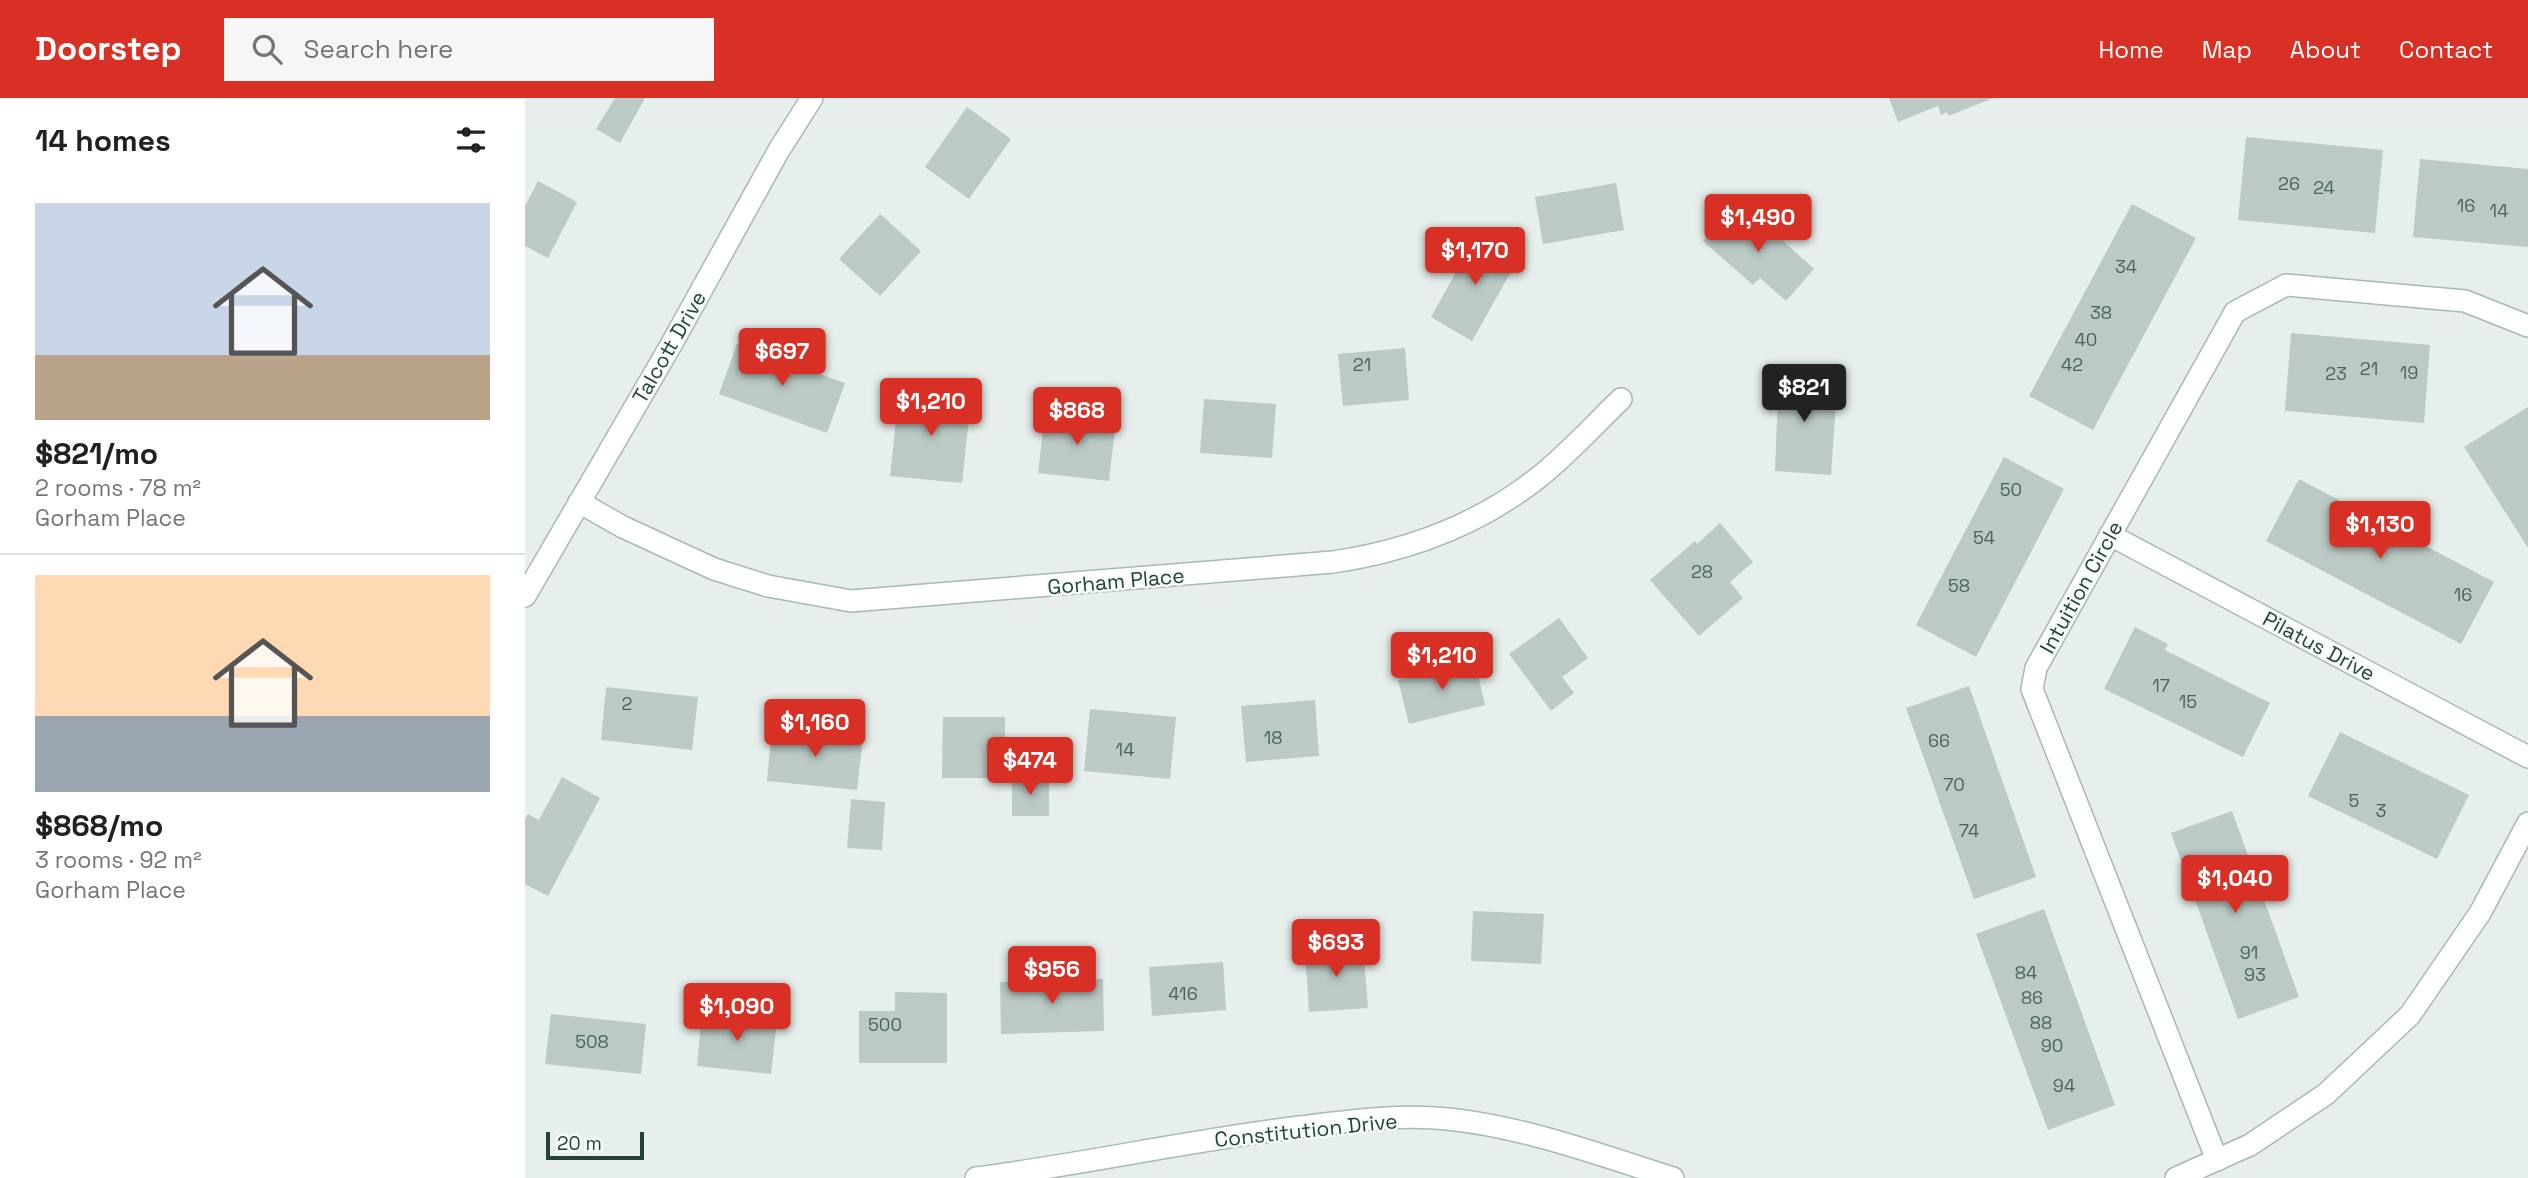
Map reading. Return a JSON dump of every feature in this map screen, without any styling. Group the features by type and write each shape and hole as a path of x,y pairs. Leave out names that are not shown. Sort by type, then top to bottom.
{"street":[{"name":"Talcott Drive","path":"525,596 779,150 812,98"},
{"name":"Intuition Circle","path":"2217,1160 2032,689 2036,668 2235,312 2286,285 2465,301 2528,326"},
{"name":"Gorham Place","path":"579,502 634,532 714,569 768,586 851,601 1333,562 1375,556 1410,546 1485,512 1542,475 1621,399"},
{"name":"Pilatus Drive","path":"2110,535 2528,757"},
{"path":"2176,1178 2250,1145 2326,1094 2410,1015 2480,913 2528,823"},
{"name":"Constitution Drive","path":"976,1178 1232,1135 1364,1119 1447,1119 1507,1129 1580,1148 1643,1173 1673,1178"}],"building":[{"path":"615,98 645,98 620,143 596,129"},
{"path":"1889,98 1994,98 1948,116 1947,112 1941,115 1938,106 1898,122"},
{"path":"967,107 1011,139 969,199 925,167"},
{"path":"2246,137 2383,150 2375,233 2238,220"},
{"path":"2420,159 2528,169 2528,247 2413,237"},
{"path":"538,181 577,202 548,258 525,246 525,206"},
{"path":"1616,183 1624,230 1543,244 1535,197"},
{"path":"2132,204 2196,238 2093,430 2029,396"},
{"path":"1731,208 1746,222 1754,214 1814,269 1786,301 1760,278 1753,285 1703,241"},
{"path":"880,214 921,251 880,296 839,259"},
{"path":"1478,233 1520,256 1472,341 1431,317"},
{"path":"2291,333 2430,345 2424,423 2285,411"},
{"path":"737,344 845,383 827,433 719,394"},
{"path":"1405,348 1409,400 1343,406 1338,354"},
{"path":"1779,369 1822,371 1820,400 1836,402 1831,475 1775,471"},
{"path":"899,393 971,400 962,483 890,476"},
{"path":"1204,399 1276,404 1272,458 1200,453"},
{"path":"2528,407 2528,548 2464,447"},
{"path":"1045,413 1116,421 1109,481 1038,473"},
{"path":"2004,457 2064,489 1976,657 1916,625"},
{"path":"2299,479 2494,582 2461,644 2266,541"},
{"path":"1720,523 1753,562 1730,582 1743,598 1699,636 1650,580"},
{"path":"1559,618 1588,658 1562,677 1574,693 1551,711 1509,654"},
{"path":"2135,627 2168,644 2165,650 2270,703 2243,757 2104,689"},
{"path":"1475,661 1485,705 1409,724 1398,680"},
{"path":"1969,686 2036,877 1974,899 1906,708"},
{"path":"606,687 698,697 692,750 601,740"},
{"path":"1315,700 1319,756 1246,762 1241,706"},
{"path":"1090,709 1176,717 1170,779 1084,771"},
{"path":"943,717 1005,717 1005,778 942,778"},
{"path":"772,727 863,737 857,790 767,781"},
{"path":"2340,732 2469,795 2437,859 2308,796"},
{"path":"562,777 600,798 548,896 525,884 525,819 528,814 539,820"},
{"path":"1012,778 1049,778 1049,816 1012,816"},
{"path":"851,799 885,802 882,850 847,848"},
{"path":"2232,811 2299,997 2238,1019 2171,833"},
{"path":"2044,909 2115,1105 2048,1130 1976,934"},
{"path":"1473,911 1544,914 1541,964 1471,961"},
{"path":"1363,945 1368,1008 1309,1012 1305,949"},
{"path":"1223,962 1226,1010 1152,1016 1149,967"},
{"path":"1103,979 1104,1031 1001,1034 1000,982"},
{"path":"895,992 947,993 947,1063 859,1063 859,1011 895,1011"},
{"path":"702,1012 777,1020 771,1074 697,1066"},
{"path":"551,1014 646,1024 641,1074 545,1064"}]}
